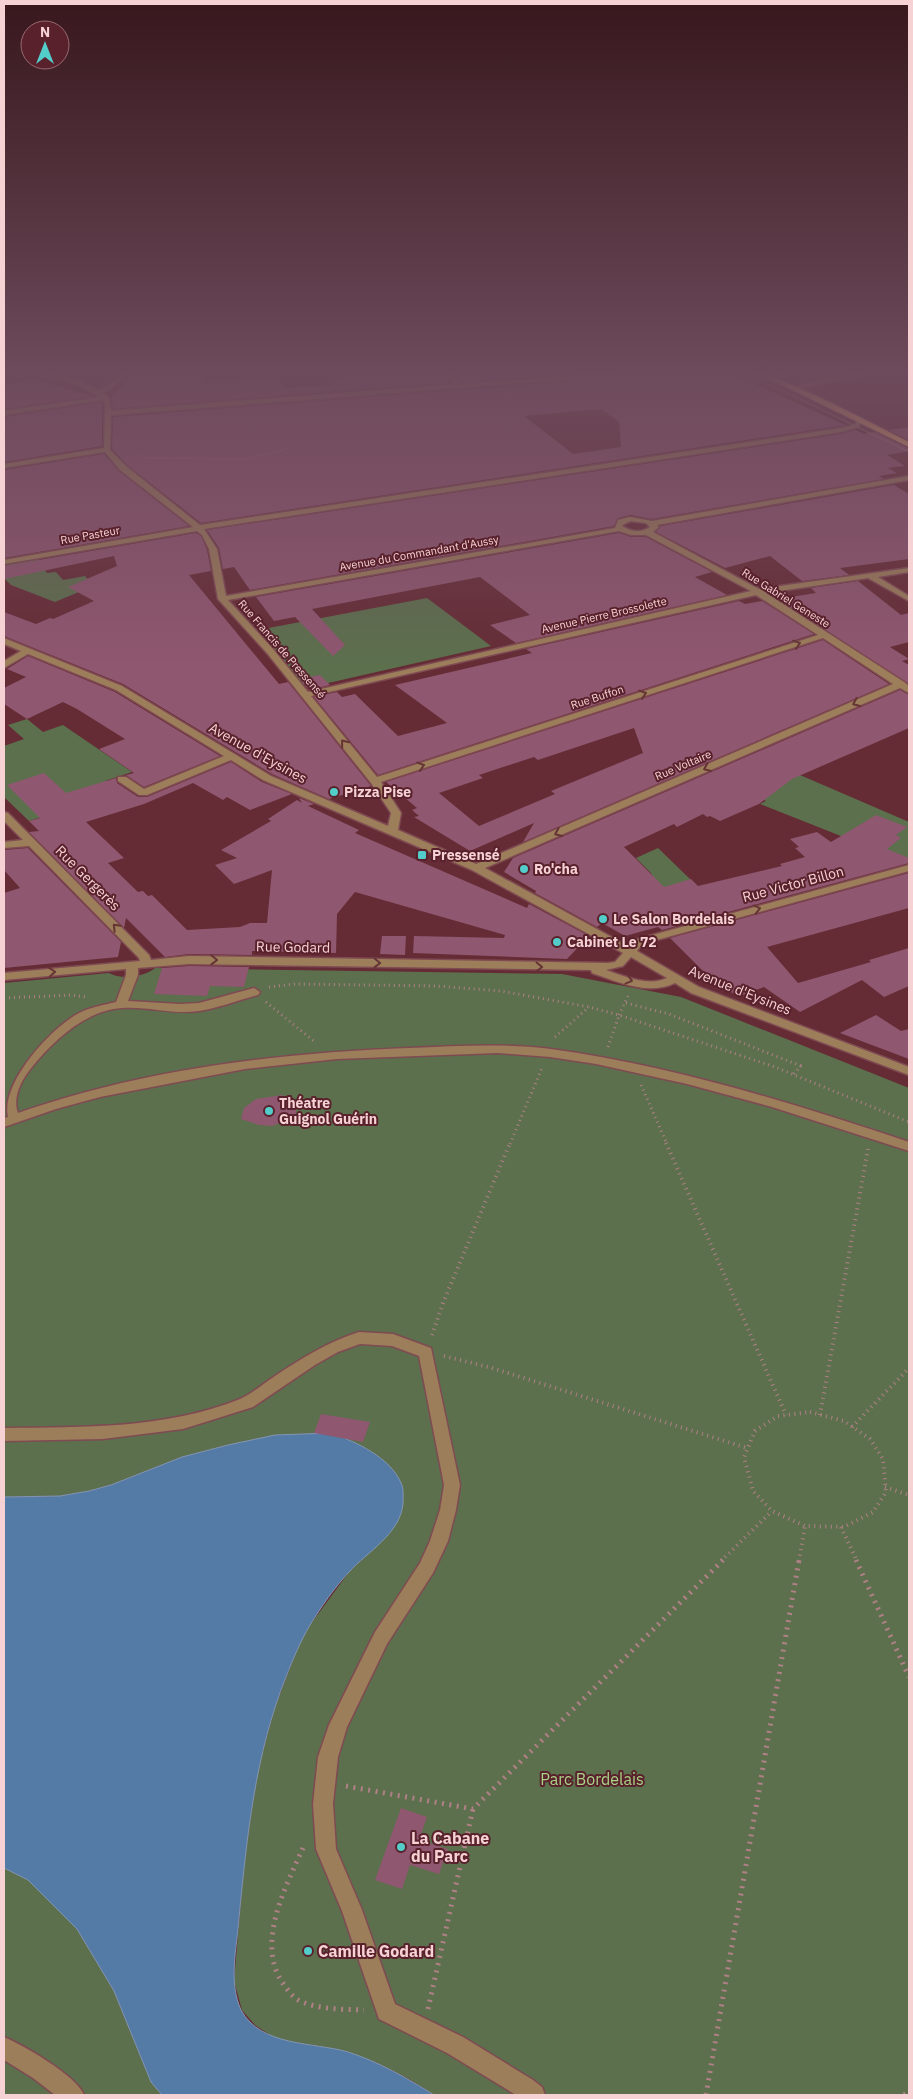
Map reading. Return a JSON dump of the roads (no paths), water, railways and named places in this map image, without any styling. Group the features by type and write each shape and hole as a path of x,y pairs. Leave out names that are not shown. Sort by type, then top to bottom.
{"street":[{"name":"Rue Francis de Pressensé","path":"128,472 205,534 213,549 222,599 270,651 375,780 396,813 392,831"},
{"name":"Rue Pasteur","path":"4,562 198,528 565,472"},
{"path":"652,523 655,527 654,529 635,533 620,529 618,524 630,520 643,520 652,523 909,478"},
{"name":"Avenue du Commandant d'Aussy","path":"222,599 620,529"},
{"name":"Rue Gabriel Geneste","path":"647,532 758,592 905,687"},
{"name":"Avenue Pierre Brossolette","path":"306,695 758,592 909,570"},
{"path":"870,576 909,600"},
{"name":"Rue Buffon","path":"375,780 825,635"},
{"name":"Avenue d'Eysines","path":"4,642 119,688 267,778 476,868 630,952 675,979 716,998 909,1070"},
{"path":"4,664 27,651"},
{"name":"Rue Voltaire","path":"476,868 905,687"},
{"path":"122,779 143,793 230,757"},
{"name":"Rue Gergerès","path":"4,815 146,957 146,964"},
{"path":"4,844 32,843"},
{"name":"Rue Victor Billon","path":"582,968 608,968 619,964 638,942 909,868"},
{"name":"Rue Godard","path":"4,976 188,960 582,968"},
{"path":"121,1004 132,975 132,965"},
{"path":"582,968 655,985 666,985 675,979"},
{"path":"254,992 200,1007 180,1008 121,1004 82,1017 62,1030 27,1062 14,1084 10,1097 9,1120 108,1091 232,1067 337,1055 455,1050 548,1053 632,1067 744,1094 909,1147"},
{"path":"4,1435 103,1433 183,1423 247,1403 310,1361 333,1348 359,1338 392,1340 426,1352 452,1485 448,1510 439,1541 427,1568 381,1638 342,1716 328,1757 323,1804 326,1849 352,1910 387,2010 455,2045 534,2095"},
{"path":"4,2048 41,2070 73,2095"}],"water":[{"path":"331,1433 361,1446 389,1465 402,1485 403,1504 401,1515 382,1542 343,1578 314,1618 297,1651 275,1706 260,1765 249,1826 235,1952 235,1988 241,2010 250,2022 261,2031 289,2041 348,2052 359,2056 392,2071 434,2095 162,2095 151,2082 114,1991 77,1929 28,1880 4,1868 4,1497 60,1496 89,1491 111,1485 182,1457 228,1445 275,1435"}],"place":[{"name":"Pizza Pise","path":"334,792"},
{"name":"Pressensé","path":"422,855"},
{"name":"Ro'cha","path":"524,869"},
{"name":"Le Salon Bordelais","path":"603,919"},
{"name":"Cabinet Le 72","path":"557,942"},
{"name":"Théatre Guignol Guérin","path":"269,1111"},
{"name":"La Cabane du Parc","path":"401,1847"},
{"name":"Camille Godard","path":"308,1951"}],"park label":[{"name":"Parc Bordelais","path":"592,1779"}]}
